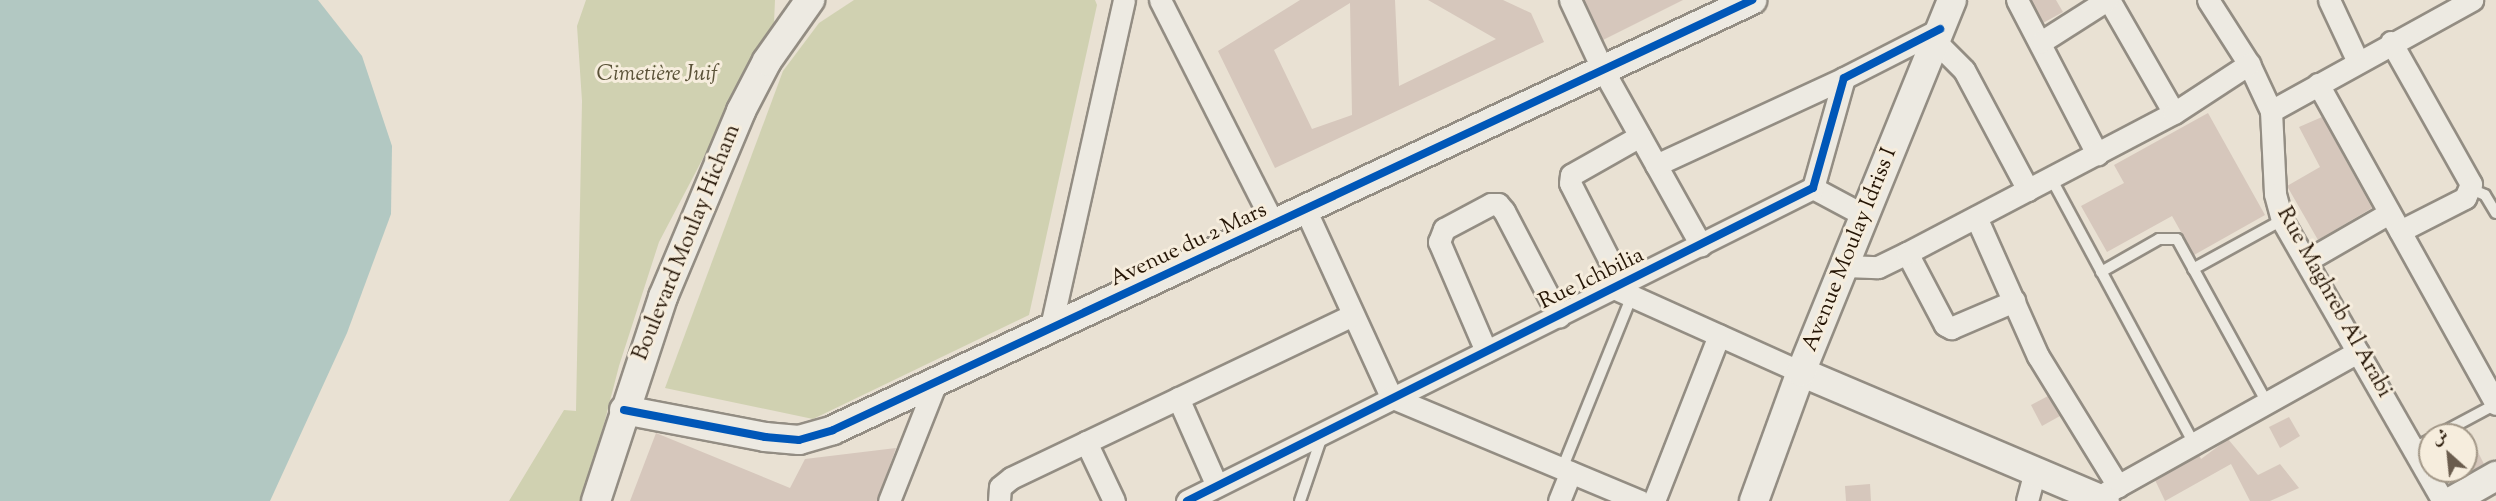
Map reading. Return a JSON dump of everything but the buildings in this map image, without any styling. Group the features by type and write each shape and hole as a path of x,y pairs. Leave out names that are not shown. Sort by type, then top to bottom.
{"street":[{"name":"Boulevard Moulay Hicham","path":"596,501 663,297 741,111 767,61 810,0"},
{"path":"1050,331 1124,0"},
{"path":"1160,0 1274,225"},
{"path":"1570,0 1604,70 1701,245"},
{"name":"Avenue du 2 Mars","path":"624,410 765,437 799,440 833,430 935,385 1752,0"},
{"name":"Avenue Moulay Idriss I","path":"1754,501 1801,372 1867,217 1952,0"},
{"path":"2017,0 2041,42 2097,154"},
{"path":"2041,42 2108,0 2174,113"},
{"name":"Rue Maghreb Al Arabi","path":"2208,0 2249,64 2271,111 2275,194 2282,220 2358,351 2418,438"},
{"path":"2329,0 2358,62"},
{"path":"2271,111 2358,62 2443,7 2472,0"},
{"path":"1656,165 1937,35 1964,70 2028,190"},
{"path":"2306,261 2394,222 2465,198 2471,189 2391,42"},
{"path":"1845,266 1878,267 1907,253 2174,113 2249,64"},
{"path":"1844,78 1813,188 1867,217"},
{"path":"2318,84 2496,404"},
{"path":"1640,136 1571,175 1570,183 1623,290 1801,372 2036,471 2106,495 2358,351"},
{"name":"Rue Ichbilia","path":"1187,501 1486,351 1559,316 1623,290 1701,245 1813,188"},
{"path":"1486,351 1439,242 1444,229 1491,204 1498,204 1504,210 1559,316"},
{"path":"1306,211 1391,397 1640,501"},
{"path":"1976,217 2038,356 2106,495"},
{"path":"1907,253 1945,325 1951,328 2014,301"},
{"path":"999,501 1005,483 1352,315"},
{"path":"1654,501 1719,335"},
{"path":"889,501 935,385"},
{"path":"1178,398 1217,486"},
{"path":"1086,442 1114,501"},
{"path":"1559,501 1567,470"},
{"path":"2027,501 2036,471"},
{"path":"2452,501 2496,476"},
{"name":"Rue Maghreb Al Arabi","path":"2437,483 2444,501"}],"lane":[{"path":"2051,178 2194,444"},
{"path":"2471,189 2485,195 2496,213"},
{"path":"2193,269 2282,220"},
{"path":"2101,272 2171,236 2183,246 2193,269 2267,403"},
{"path":"1567,470 1623,290"},
{"path":"2461,423 2496,404"},
{"path":"1300,501 1324,432"}],"green space":[{"name":"Cimetière Juif","path":"586,0 775,0 774,23 659,242 619,366 584,501 509,501 564,410 576,411 582,101 577,26"},
{"path":"854,0 1095,0 1097,5 1029,315 813,419 665,388 783,71 819,23"}],"water":[{"path":"0,0 318,0 362,56 392,146 391,214 347,333 270,501 0,501"}],"cycle path":[{"path":"624,410 765,437 799,440 833,430 1752,0"},
{"path":"1187,501 1813,188 1844,78 1940,29"}]}
